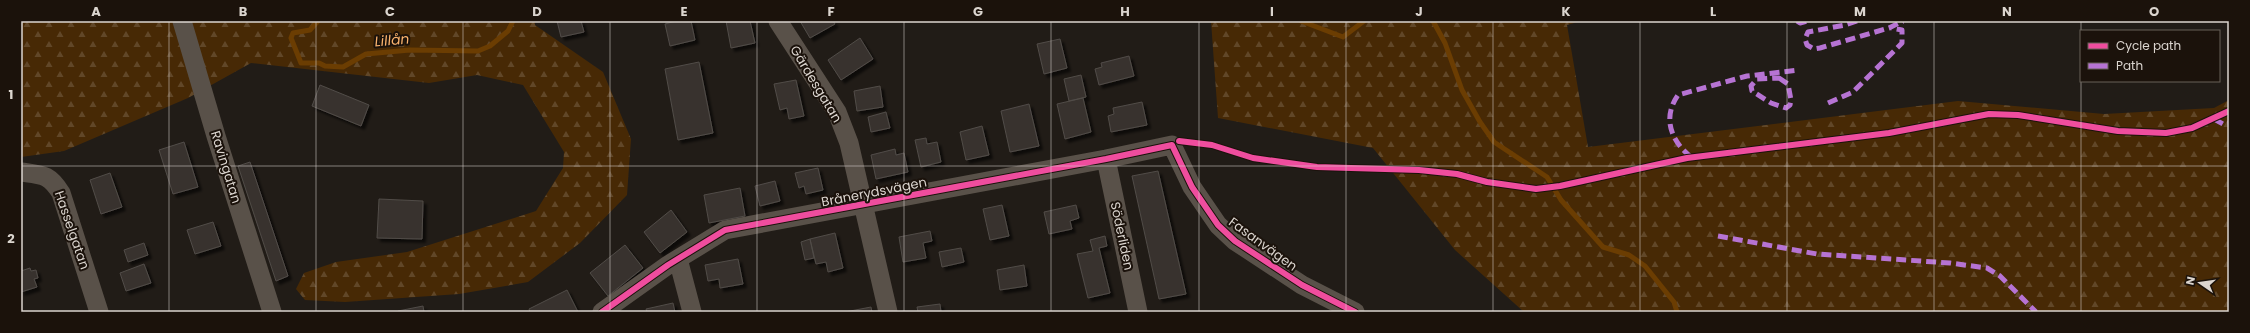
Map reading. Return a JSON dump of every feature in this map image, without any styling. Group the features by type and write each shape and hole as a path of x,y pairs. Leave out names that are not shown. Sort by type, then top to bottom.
{"street":[{"name":"Ravingatan","path":"182,21 214,131 272,312"},
{"name":"Gärdesgatan","path":"778,21 837,112 849,143 888,312"},
{"name":"Brånerydsvägen","path":"602,312 678,259 725,230 1106,160 1172,145"},
{"name":"Fasanvägen","path":"1172,145 1192,187 1218,225 1235,241 1302,285 1355,312"},
{"name":"Söderliden","path":"1106,160 1138,312"},
{"name":"Hasselgatan","path":"21,172 40,175 53,180 61,193 99,312"},
{"path":"678,259 692,312"}],"green space":[{"path":"21,21 535,21 535,25 603,72 631,139 627,195 580,243 528,282 459,294 345,302 305,300 296,289 304,273 336,262 407,252 536,211 563,168 564,152 523,85 477,75 429,83 251,63 188,98 64,151 21,157"},
{"path":"1211,21 1581,21 1567,25 1588,147 1958,101 2104,114 2214,108 2229,100 2229,312 1524,312 1455,250 1373,148 1218,118"}],"building":[{"path":"557,21 581,21 584,32 561,37"},
{"path":"676,21 691,21 695,40 670,46 665,24"},
{"path":"726,21 750,21 755,43 731,48"},
{"path":"800,21 833,21 835,24 810,38"},
{"path":"860,38 873,59 841,80 828,60"},
{"path":"1060,39 1067,68 1044,74 1037,44"},
{"path":"1129,56 1134,76 1099,85 1095,69 1102,67 1101,63"},
{"path":"699,62 713,133 678,140 665,69"},
{"path":"1081,75 1086,97 1069,101 1064,79"},
{"path":"796,80 804,116 789,119 787,108 780,110 774,84"},
{"path":"320,85 369,105 361,126 312,106"},
{"path":"880,86 883,107 857,111 854,91"},
{"path":"1083,98 1091,132 1065,139 1057,104"},
{"path":"1142,102 1147,125 1111,132 1108,116 1114,114 1113,108"},
{"path":"1029,104 1039,146 1010,152 1001,111"},
{"path":"886,112 890,128 871,132 868,117"},
{"path":"982,126 989,155 966,160 960,132"},
{"path":"926,138 927,144 937,142 941,162 921,167 915,140"},
{"path":"184,142 198,187 173,194 159,150"},
{"path":"895,149 896,155 904,153 908,172 876,179 871,155"},
{"path":"250,162 288,276 276,281 238,166"},
{"path":"818,168 823,190 806,194 804,186 799,188 795,173"},
{"path":"1158,171 1186,294 1159,299 1132,176"},
{"path":"110,173 122,207 101,214 90,180"},
{"path":"775,181 780,201 760,206 755,186"},
{"path":"740,188 745,216 709,223 704,195"},
{"path":"379,199 423,201 422,239 377,238"},
{"path":"1002,205 1009,236 990,240 983,209"},
{"path":"1076,205 1079,218 1070,221 1072,229 1049,234 1044,212"},
{"path":"671,210 687,232 660,253 644,232"},
{"path":"213,222 221,246 195,254 187,230"},
{"path":"930,231 932,241 923,243 926,258 903,262 899,237"},
{"path":"835,233 843,268 828,272 826,262 816,264 810,239"},
{"path":"1105,236 1107,246 1099,248 1110,293 1088,298 1077,254 1093,251 1090,240"},
{"path":"810,239 814,258 805,260 801,242"},
{"path":"144,243 148,255 128,262 124,250"},
{"path":"625,245 643,268 608,296 590,273"},
{"path":"961,248 964,262 942,267 939,252"},
{"path":"738,259 743,284 720,288 719,279 708,281 705,265"},
{"path":"144,264 151,283 126,291 120,273"},
{"path":"1024,265 1027,286 1000,290 997,270"},
{"path":"30,268 31,271 36,270 38,278 34,279 37,287 21,292 21,271"},
{"path":"567,290 578,312 530,312 529,309"},
{"path":"673,303 675,312 647,312 646,309"},
{"path":"940,304 941,312 918,312 917,307"},
{"path":"423,306 424,312 398,312 398,311"},
{"path":"871,307 872,312 845,312"}],"waterway":[{"name":"Lillån","path":"318,21 310,30 293,33 291,38 301,63 319,63 325,66 343,67 366,54 410,50 478,51 490,46 508,31 513,21"},
{"name":"Lillån","path":"1301,21 1343,37 1364,21"},
{"path":"1433,21 1445,43 1462,90 1480,122 1494,142 1547,177 1561,200 1603,247 1629,255 1645,266 1674,302 1677,312"}],"marked path":[{"path":"1797,21 1800,23 1807,21"},
{"path":"1857,21 1845,25 1808,32 1805,39 1807,45 1814,49 1820,48 1889,28 1903,21"},
{"path":"1828,103 1853,92 1902,43 1902,30 1891,28"},
{"path":"1691,157 1678,144 1671,129 1670,112 1678,95 1747,76 1799,70"},
{"path":"1779,78 1788,84 1791,100 1790,105 1786,108 1771,103 1752,91 1751,86 1757,79 1779,78"},
{"path":"2214,119 2223,124 2229,123"},
{"path":"1718,236 1817,254 1950,263 1987,268 2000,276 2036,312"}],"cycle path":[{"path":"1179,141 1212,145 1253,158 1317,167 1419,170 1457,174 1487,182 1536,189 1560,186 1687,158 1889,133 1989,114 2018,115 2118,131 2166,133 2192,128 2229,111"},
{"path":"602,312 668,265 725,230 1106,159 1172,145 1192,187 1218,225 1235,241 1302,285 1355,312"}]}
